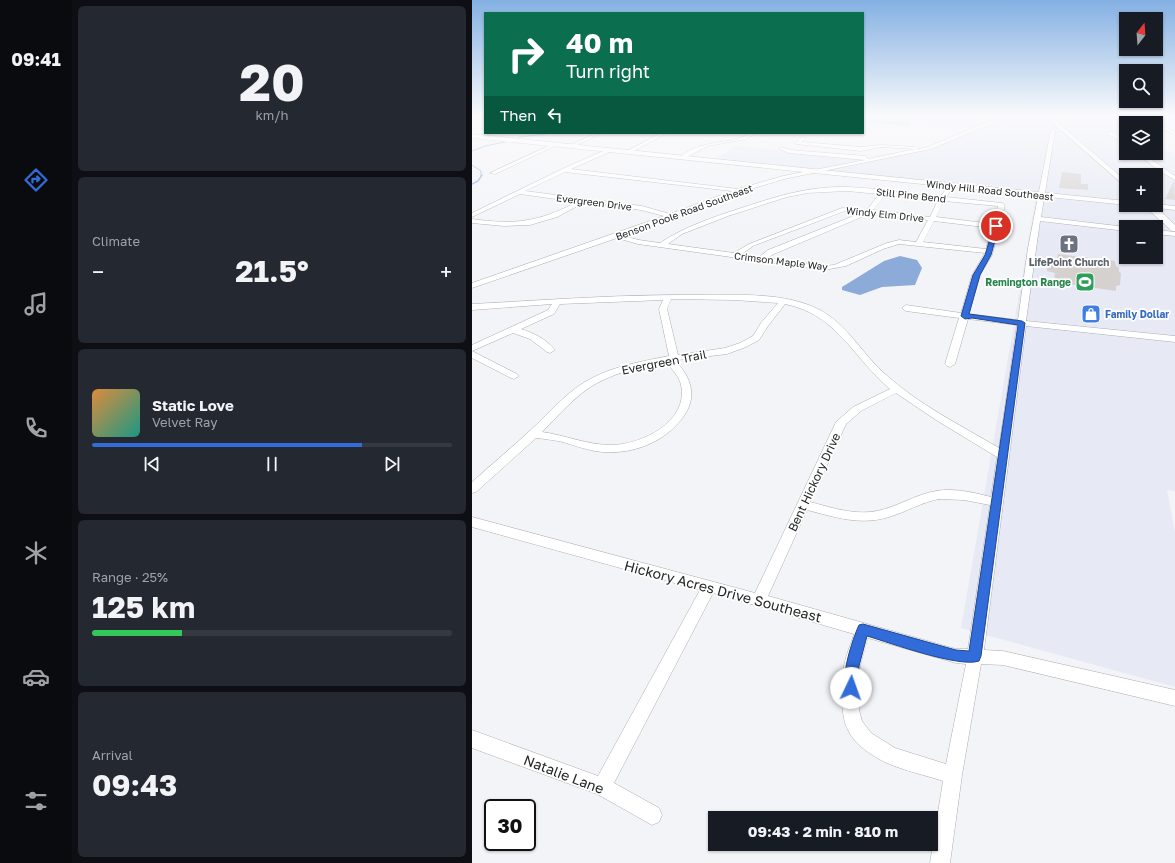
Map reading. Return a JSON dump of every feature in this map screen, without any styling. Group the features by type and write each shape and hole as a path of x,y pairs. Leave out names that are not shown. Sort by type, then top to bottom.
{"main road":[{"name":"Windy Hill Road Southeast","path":"675,156 1119,202"},
{"path":"1093,156 1119,179"},
{"path":"838,167 836,171 842,174"},
{"path":"790,169 795,173 794,176"},
{"path":"1163,206 1175,207"},
{"path":"1157,212 1175,229"}],"street":[{"path":"493,173 530,156"},
{"path":"472,215 596,156"},
{"path":"848,156 864,158 872,161"},
{"path":"864,158 874,156"},
{"name":"Benson Poole Road Southeast","path":"472,286 617,236 738,191 794,176 893,156"},
{"path":"940,863 953,776 974,656 1037,219 1049,156"},
{"path":"1148,160 1175,178"},
{"path":"564,170 738,191"},
{"path":"919,243 948,185"},
{"name":"Still Pine Bend","path":"662,245 673,237 687,230 726,215 786,195 808,190 830,189 883,193 1002,205 989,252 976,275 950,364"},
{"name":"Evergreen Drive","path":"518,192 647,209 669,216"},
{"path":"761,259 771,252 868,212 883,193"},
{"path":"472,221 500,224 523,224 552,217 583,201"},
{"name":"Windy Elm Drive","path":"736,255 751,245 844,209 996,226"},
{"path":"1037,219 1119,228"},
{"path":"1163,233 1175,234"},
{"name":"Crimson Maple Way","path":"617,236 634,241 819,268 832,268 843,265 889,244 903,241 989,252"},
{"path":"472,307 669,296 745,297 783,302 809,308 829,320 843,333 867,362 897,390 1002,455"},
{"path":"534,434 601,449 627,447 656,437 675,420 682,409 686,382 684,376 673,364 674,359 663,309 669,296"},
{"path":"472,348 551,312 558,301"},
{"name":"Evergreen Trail","path":"472,489 534,434 578,390 592,382 628,368 727,351 743,345 756,338 764,325 783,302"},
{"path":"906,308 991,320 1064,333 1175,343"},
{"path":"1022,325 1175,339"},
{"path":"513,330 527,332 550,350"},
{"path":"472,354 514,376"},
{"name":"Bent Hickory Drive","path":"759,600 841,422 857,409 897,390"},
{"path":"803,505 853,517 866,517 877,516 900,509 934,496 957,496 996,502"},
{"name":"Hickory Acres Drive Southeast","path":"472,522 759,600 956,656 1003,658 1175,698"},
{"path":"602,787 709,587"},
{"path":"863,629 852,666 851,710 854,725 865,739 886,753 953,776"},
{"name":"Natalie Lane","path":"472,739 602,787 652,815"}],"shaded area":[{"path":"719,156 841,156 869,159 885,156 1119,156 1119,160 1163,160 1163,156 1175,156 1175,491 1167,490 1175,532 1175,687 961,628 1036,197 954,188 842,172 802,172 813,169 715,159"}],"water":[{"path":"900,256 917,260 922,268 915,285 882,287 860,295 842,290 842,287 884,261"}],"building":[{"path":"1062,172 1081,174 1081,184 1088,184 1088,190 1059,188"},
{"path":"1174,181 1175,200 1165,199"},
{"path":"1058,254 1115,261 1116,266 1119,268 1119,272 1121,273 1120,285 1116,286 1116,291 1054,282 1055,273 1047,271 1048,262 1056,263"}],"waterway":[{"path":"472,165 481,171 481,176"},
{"path":"472,184 478,181 482,175"}],"place":[{"name":"LifePoint Church","path":"1069,244"},
{"name":"Remington Range","path":"1085,282"},
{"name":"Family Dollar","path":"1091,314"}],"route":[{"path":"851,688 852,666 863,629 956,656 974,656 977,645 1002,455 1022,323 965,316 976,275 988,255 996,226"}]}
